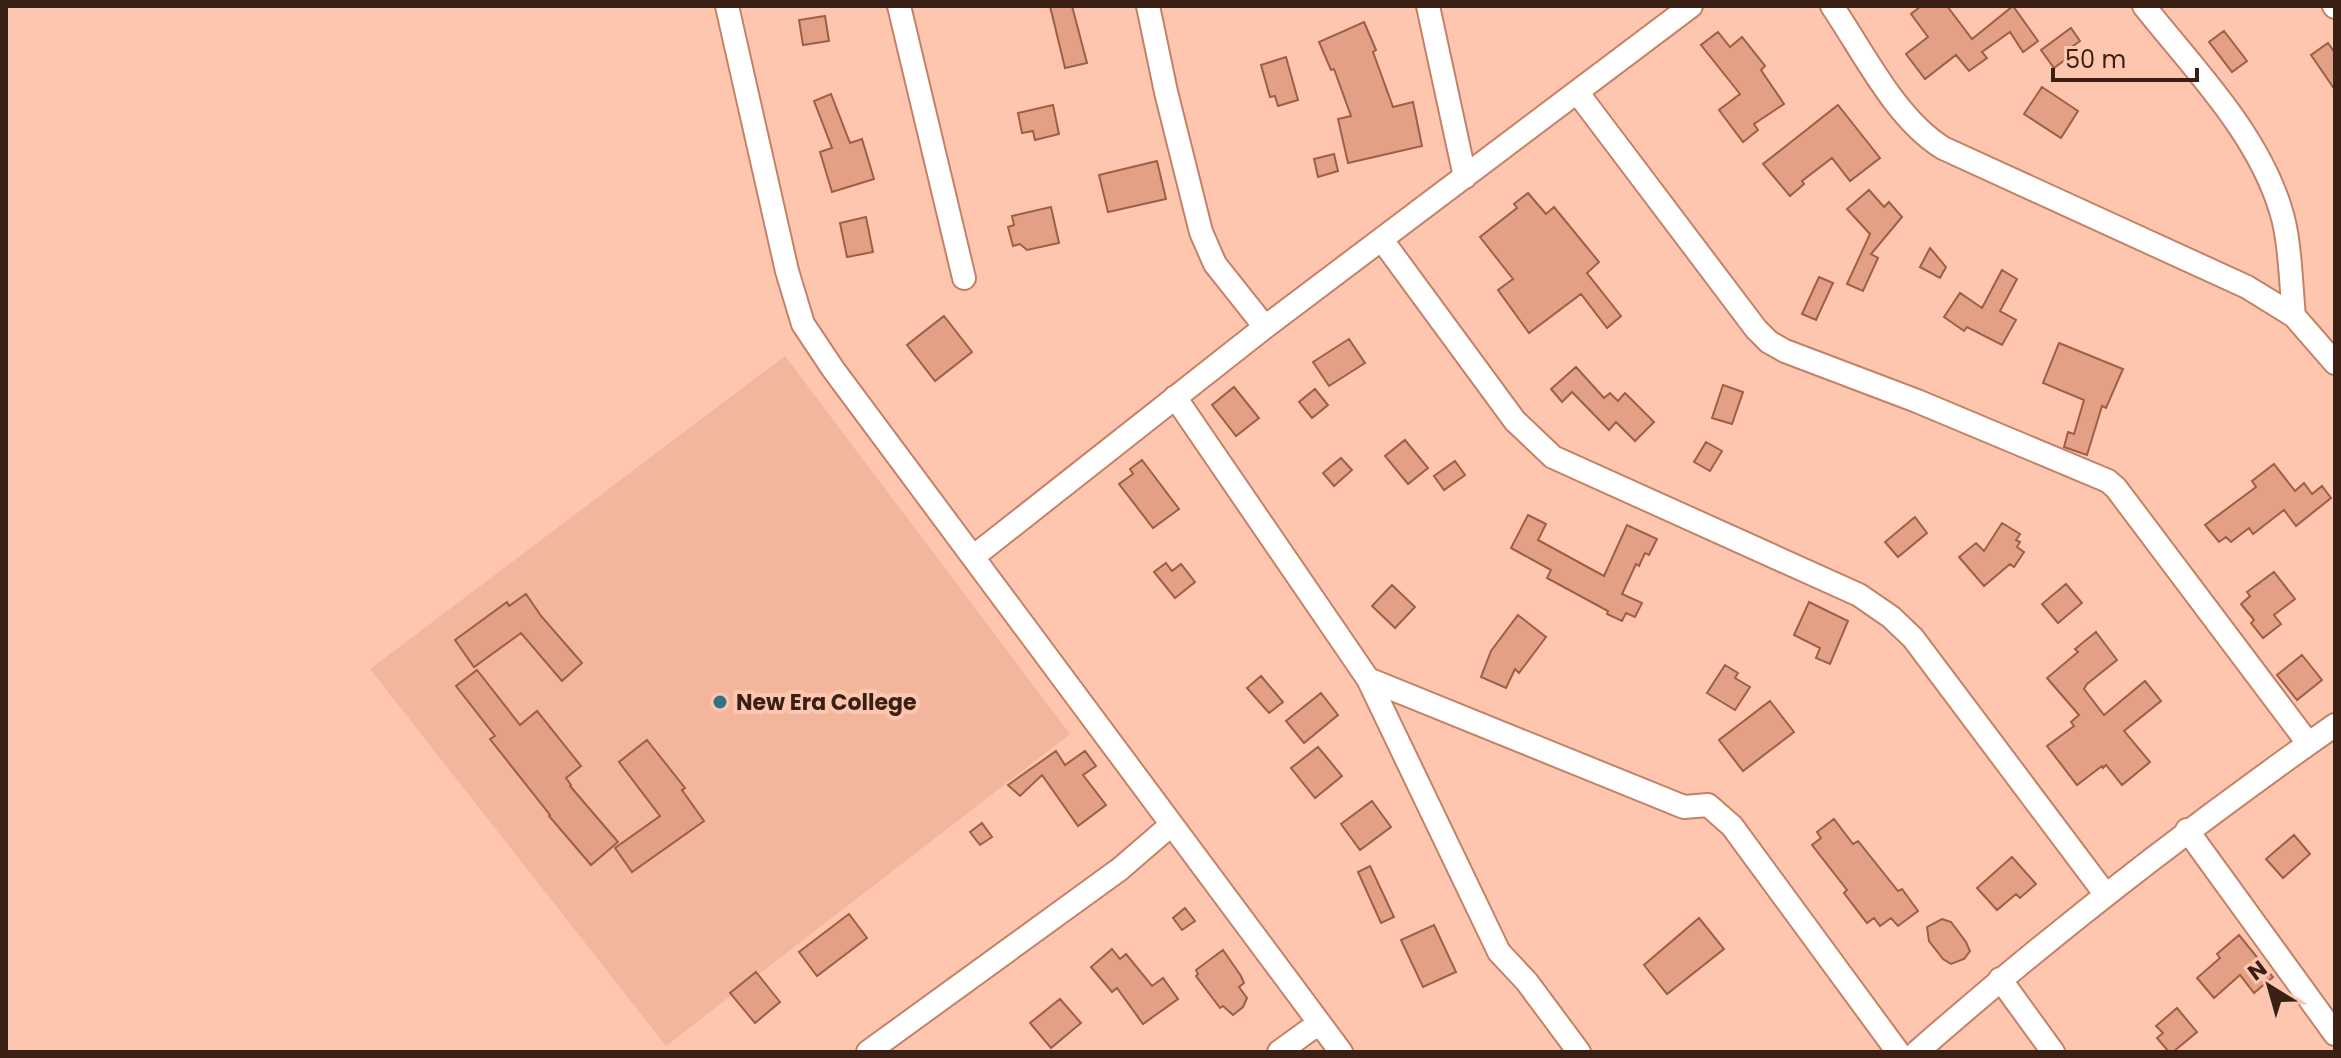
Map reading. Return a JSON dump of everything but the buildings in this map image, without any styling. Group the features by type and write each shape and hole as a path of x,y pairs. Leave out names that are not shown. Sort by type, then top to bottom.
{"street":[{"path":"727,6 787,271 803,324 833,369 1341,1052"},
{"path":"899,6 964,278"},
{"path":"1148,6 1201,232 1215,264 1265,327"},
{"path":"1428,6 1465,177"},
{"path":"1832,6 1905,115 1926,137 1943,148 2247,287 2294,316 2335,363"},
{"path":"2144,6 2233,118 2261,163 2282,212 2294,316"},
{"path":"973,557 1265,327 1687,7"},
{"path":"1577,92 1769,342 2108,481 2116,488 2308,743"},
{"path":"1382,240 1515,421 1553,457 1859,595 1891,617 1913,638 2106,895"},
{"path":"1175,397 1368,679 1499,952 1527,982 1579,1052"},
{"path":"1368,679 1684,807 1708,805 1732,826 1898,1052"},
{"path":"1917,1052 2000,979 2187,830 2335,725"},
{"path":"868,1052 1120,869 1171,825"},
{"path":"2187,830 2335,1034"},
{"path":"2000,979 2053,1052"},
{"path":"1279,1052 1319,1023"}],"shaded area":[{"name":"New Era College","path":"785,356 1070,734 666,1046 370,669"}],"place":[{"name":"New Era College","path":"720,702"}]}
